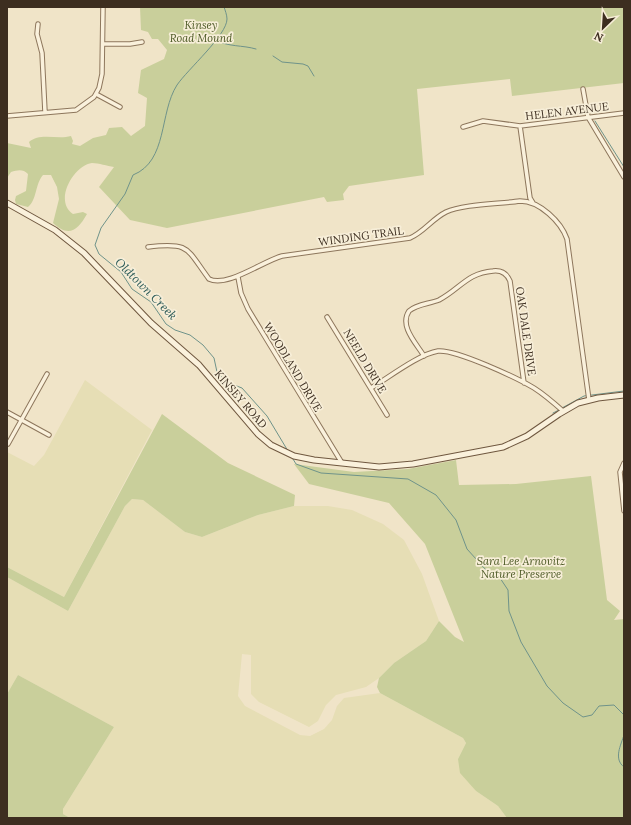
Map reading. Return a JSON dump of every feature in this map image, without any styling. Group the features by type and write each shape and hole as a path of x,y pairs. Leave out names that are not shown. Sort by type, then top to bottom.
{"street":[{"path":"7,116 76,110 96,94 102,74 103,7"},
{"path":"38,24 37,34 42,53 45,112"},
{"path":"103,44 130,44 142,42"},
{"path":"583,89 588,117 624,177"},
{"path":"96,94 120,108"},
{"name":"HELEN AVENUE","path":"534,204 530,198 520,126 624,113"},
{"path":"463,127 483,120 520,126"},
{"name":"WINDING TRAIL","path":"238,277 270,260 282,256 410,238 419,233 441,215 456,209 520,201 534,204"},
{"name":"KINSEY ROAD","path":"7,204 55,230 84,253 152,323 199,365 258,434 286,453 298,457 379,467 400,466 503,446 527,436 563,411 589,400 624,395"},
{"path":"534,204 557,222 567,239 589,400"},
{"path":"148,247 171,245 184,249 196,258 208,277 212,280 238,277"},
{"name":"OAK DALE DRIVE","path":"424,356 406,326 406,318 409,311 439,299 474,275 486,271 500,271 506,275 510,281 524,383"},
{"name":"WOODLAND DRIVE","path":"238,277 241,293 248,309 342,463"},
{"name":"NEELD DRIVE","path":"327,317 387,415"},
{"path":"371,388 424,356 436,352 452,352 524,383 541,392 563,411"},
{"path":"8,444 46,374"},
{"path":"7,412 49,435"},
{"path":"623,464 620,470 620,481 624,510"}],"shaded area":[{"path":"85,380 152,430 64,597 7,567 7,452 34,466 44,455"},
{"path":"132,499 143,500 185,532 202,537 258,515 294,506 328,506 352,510 383,524 404,540 422,574 439,621 426,641 394,663 379,678 366,687 336,695 326,705 318,721 309,727 259,702 251,694 251,655 242,654 238,696 245,706 300,735 310,736 324,729 332,720 337,706 344,698 380,693 463,738 466,743 458,759 476,791 498,806 507,818 70,818 63,814 63,809 114,727 18,675 7,694 7,577 68,611 125,506"}],"green space":[{"name":"Kinsey Road Mound","path":"140,7 624,7 624,83 512,96 510,79 417,89 424,175 349,186 343,194 344,200 327,202 324,197 167,228 130,220 99,187 114,167 92,163 85,165 79,170 68,184 65,193 67,208 73,214 83,212 87,214 77,228 68,231 64,230 53,223 59,199 57,187 51,175 43,175 40,179 33,200 28,207 16,204 16,196 26,191 28,174 20,170 11,172 7,178 7,143 31,148 29,142 38,137 71,136 73,141 72,144 80,146 93,138 106,135 109,128 122,127 131,136 145,126 147,98 138,93 141,70 164,59 167,50 158,39 152,39 148,32 141,30"},
{"path":"162,414 228,463 295,495 294,506 258,515 202,537 185,532 143,500 132,499 125,506 68,611 7,577 7,567 64,597"},
{"name":"Sara Lee Arnovitz Nature Preserve","path":"456,460 459,485 516,484 591,476 607,600 620,611 614,620 624,619 624,818 507,818 498,806 476,791 460,773 458,759 466,743 463,738 380,693 377,687 379,678 394,663 426,641 439,621 455,637 464,642 425,544 389,503 309,484 294,464 354,472 408,469"},
{"path":"18,675 114,727 63,809 63,814 70,818 7,818 7,694"}],"waterway":[{"name":"Oldtown Creek","path":"224,7 227,19 221,34 177,85 171,96 167,109 158,148 152,159 144,168 133,175 125,194 101,228 95,245 99,254 121,272 132,289 151,302 166,324 175,330 190,335 203,345 214,358 217,372 226,382 242,388 267,416 288,451"},
{"path":"216,40 225,44 256,49"},
{"path":"273,56 282,62 303,64 308,66 314,76"},
{"path":"595,121 624,167"},
{"path":"562,408 584,396 624,391"},
{"path":"553,413 559,410"},
{"name":"Oldtown Creek","path":"293,459 296,464 321,473 408,479 436,495 456,520 467,549 486,570 500,578 508,590 509,611 521,642 547,686 563,703 583,717 592,715 599,706 614,705 624,715"},
{"name":"Oldtown Creek","path":"624,735 618,756 624,767"}]}
